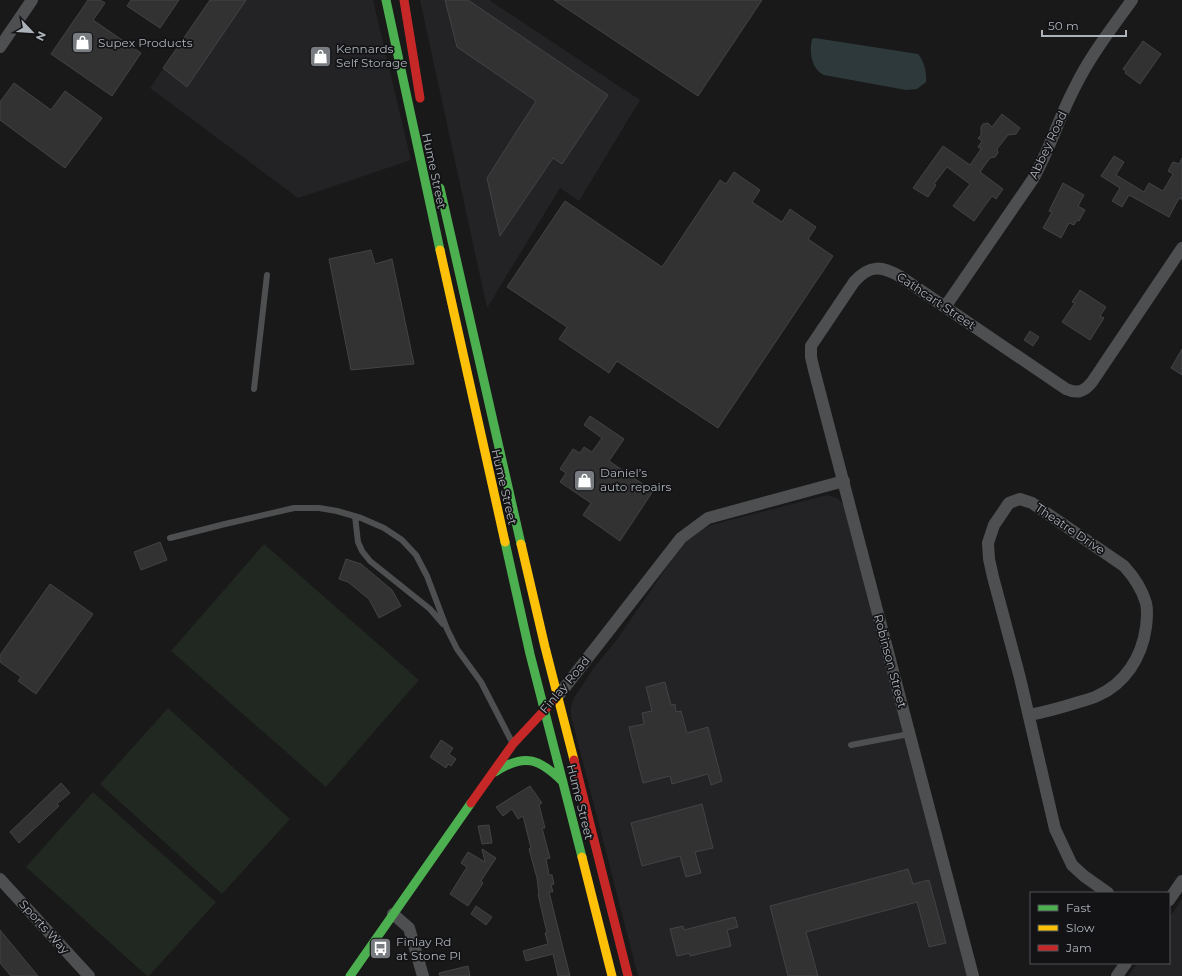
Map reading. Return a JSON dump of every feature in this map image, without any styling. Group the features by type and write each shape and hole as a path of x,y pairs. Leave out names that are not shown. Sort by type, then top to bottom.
{"main road":[{"name":"Hume Street","path":"386,0 402,83 530,654 564,782 612,976"},
{"path":"404,0 416,83 422,106"},
{"name":"Hume Street","path":"438,182 545,647 628,976"},
{"name":"Finlay Road","path":"350,976 513,744 558,696"},
{"path":"489,777 512,762 532,760 553,770 564,782"}],"street":[{"path":"0,47 32,0"},
{"name":"Abbey Road","path":"945,307 1034,179 1074,87 1085,68 1132,0"},
{"name":"Cathcart Street","path":"811,346 861,273 871,269 881,268 892,272 1066,389 1073,393 1080,392 1087,389 1092,382 1182,248"},
{"name":"Robinson Street","path":"811,346 811,357 814,370 973,976"},
{"name":"Finlay Road","path":"558,696 681,538 708,518 844,482"},
{"name":"Theatre Drive","path":"1029,715 1053,710 1097,696 1112,688 1129,671 1138,657 1144,641 1148,616 1142,592 1133,576 1124,566 1032,503 1020,499 1009,502 994,525 988,543 992,577 1029,715 1055,829 1072,865 1084,876 1107,892"},
{"name":"Sports Way","path":"0,878 89,976"},
{"path":"1170,899 1182,881"},
{"path":"393,914 409,928 423,976"},
{"path":"1117,976 1125,964"}],"lane":[{"path":"254,389 268,275"},
{"path":"170,538 294,508 337,510 384,528 402,540 416,555 427,576 446,626 457,649 482,682 513,744"},
{"path":"355,516 358,542 362,551 370,561 430,609 446,626"},
{"path":"851,745 909,734"}],"shaded area":[{"path":"210,0 373,0 411,160 298,198 150,88"},
{"path":"420,0 489,0 640,100 579,201 560,188 487,308"},
{"path":"815,38 918,54 925,67 926,82 917,89 906,90 824,75 816,69 812,59 811,44 812,39"},
{"path":"827,495 837,498 844,505 969,976 638,976 571,716 571,707 574,698 593,669 618,638 684,542 711,525"},
{"path":"264,544 419,680 326,787 171,651"},
{"path":"168,708 290,819 222,894 100,784"},
{"path":"93,792 216,902 149,976 147,976 26,867"},
{"path":"1182,899 1182,976 1128,976 1137,964 1170,964 1170,917"}],"building":[{"path":"88,0 100,0 105,3 93,20 141,53 112,96 51,54"},
{"path":"131,0 179,0 160,28 127,6"},
{"path":"210,0 246,0 187,87 163,68"},
{"path":"445,0 468,0 608,95 562,164 553,158 500,236 487,178 536,101 457,47"},
{"path":"554,0 762,0 698,96"},
{"path":"1143,41 1161,54 1140,84 1125,73 1126,71 1123,69"},
{"path":"14,83 51,110 65,91 102,118 65,168 0,120 0,102"},
{"path":"1002,114 1020,128 1016,134 1008,135 997,149 998,153 995,157 990,158 980,172 1003,189 996,199 992,196 974,221 953,206 970,184 947,167 934,184 936,185 928,197 913,188 943,146 970,165 981,149 978,147 982,141 978,138 981,135 981,127 983,124 988,123 992,127"},
{"path":"1114,156 1124,162 1116,175 1144,192 1149,183 1163,191 1173,174 1168,171 1173,162 1179,164 1182,158 1182,200 1179,198 1169,217 1129,195 1122,207 1112,201 1120,188 1101,176"},
{"path":"734,172 760,190 752,202 782,222 790,209 816,227 808,239 833,256 718,428 617,361 609,373 559,339 567,327 507,287 565,201 662,267 720,180 726,184"},
{"path":"1063,183 1084,195 1078,206 1085,210 1079,221 1077,220 1074,225 1069,223 1061,238 1043,228 1052,212 1049,211"},
{"path":"371,250 375,264 392,259 414,364 351,370 329,259"},
{"path":"1080,290 1106,307 1100,316 1104,318 1090,340 1062,322 1075,303 1072,302"},
{"path":"1030,331 1039,337 1033,346 1024,340"},
{"path":"1182,349 1182,375 1171,368"},
{"path":"590,416 624,439 609,461 653,491 620,541 583,515 591,503 560,482 566,473 560,469 573,449 580,453 584,447 592,452 602,438 584,425"},
{"path":"160,542 167,560 141,570 134,552"},
{"path":"346,559 361,564 392,590 401,606 379,618 369,599 348,582 339,579"},
{"path":"50,584 93,614 36,694 18,681 21,677 0,662 0,655"},
{"path":"665,682 671,705 675,704 676,712 681,711 687,733 708,727 722,781 711,785 708,774 672,784 670,776 643,783 629,727 644,724 642,713 652,711 646,687"},
{"path":"441,740 453,748 449,754 456,759 451,766 448,764 446,768 430,757"},
{"path":"61,783 70,793 57,804 59,806 19,843 10,832"},
{"path":"530,786 542,803 539,805 545,828 542,828 550,858 546,859 549,875 552,875 554,884 551,885 553,892 549,892 570,976 558,976 553,954 526,961 523,951 548,944 538,894 537,878 529,849 531,848 523,816 518,819 512,809 503,816 496,807"},
{"path":"702,804 713,848 695,852 701,873 686,877 680,856 642,866 631,823"},
{"path":"489,825 492,843 482,844 478,826"},
{"path":"482,849 496,858 481,881 483,883 468,906 450,894 467,867 461,863 468,852 485,862"},
{"path":"908,869 913,884 929,880 946,943 929,947 917,902 806,932 818,976 788,976 770,906"},
{"path":"476,906 492,917 486,925 471,914"},
{"path":"735,917 738,927 727,930 731,946 690,956 690,953 677,956 670,929 683,926 684,930"},
{"path":"0,930 38,976 11,976 0,963"},
{"path":"468,966 470,976 440,976 439,973"}],"traffic: fast":[{"path":"386,0 440,250"},
{"path":"440,188 521,544"},
{"path":"505,542 530,654 582,857"},
{"path":"495,772 514,762 523,760 531,761 539,763 563,782"},
{"path":"350,976 471,803"}],"traffic: slow":[{"path":"440,250 505,542"},
{"path":"521,544 545,647 574,760"},
{"path":"582,857 612,976"}],"traffic: jam":[{"path":"404,0 420,98"},
{"path":"471,803 513,744 553,701"},
{"path":"574,760 628,976"}],"place":[{"name":"Supex Products","path":"82,43"},
{"name":"Kennards Self Storage","path":"321,56"},
{"name":"Daniel’s auto repairs","path":"584,480"},
{"name":"Finlay Rd at Stone Pl","path":"381,949"}]}
